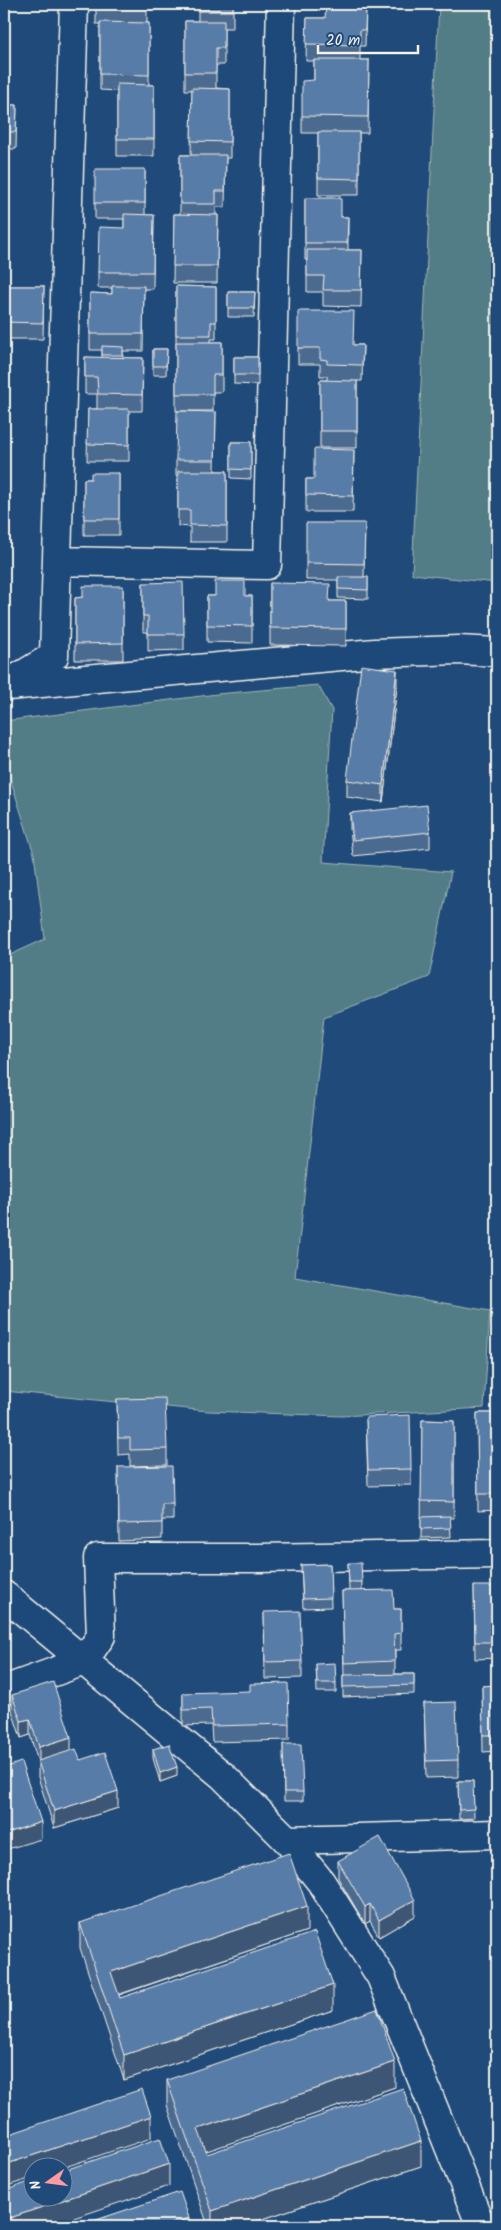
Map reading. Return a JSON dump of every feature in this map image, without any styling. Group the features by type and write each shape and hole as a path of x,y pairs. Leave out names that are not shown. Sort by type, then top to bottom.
{"street":[{"path":"4,686 54,656 74,4"},
{"path":"57,561 267,565 281,4"},
{"path":"4,686 375,653 458,650 497,652"},
{"path":"4,1690 84,1661 101,1636 98,1558 258,1558 497,1554"},
{"path":"4,1595 223,1776 287,1840 321,1882 381,1977 481,2226"},
{"path":"287,1840 497,1834"}],"green space":[{"path":"439,4 497,4 497,583 412,574"},
{"path":"318,685 332,710 323,862 451,872 429,977 324,1017 295,1277 490,1311 484,1408 341,1416 208,1411 4,1391 4,955 10,955 45,939 34,854 11,781 4,721 217,694"}],"building":[{"path":"96,4 147,4 147,8 96,7"},
{"path":"198,4 233,4 233,11 198,11"},
{"path":"326,7 366,7 365,30 360,30 360,45 306,44 307,18 325,18"},
{"path":"185,21 224,21 224,48 216,48 216,73 185,73"},
{"path":"100,22 149,23 149,75 100,74"},
{"path":"314,60 369,60 368,117 302,116 302,81 314,80"},
{"path":"117,84 154,85 154,139 117,139"},
{"path":"192,88 230,89 230,142 191,141"},
{"path":"4,105 17,105 16,132 4,132"},
{"path":"318,132 359,132 359,179 318,178"},
{"path":"180,155 226,155 225,191 216,191 216,204 180,204"},
{"path":"95,169 145,169 145,203 95,203"},
{"path":"305,198 341,198 341,217 348,217 347,243 305,243"},
{"path":"124,214 154,215 153,272 98,272 99,227 124,228"},
{"path":"174,214 218,215 217,266 173,266"},
{"path":"307,250 362,250 361,290 323,290 324,276 307,276"},
{"path":"4,286 44,286 43,323 4,322"},
{"path":"112,286 144,286 143,334 90,334 90,293 112,294"},
{"path":"176,286 216,287 216,322 211,322 211,335 176,335"},
{"path":"228,292 255,292 254,308 228,308"},
{"path":"298,311 354,311 353,345 363,345 362,365 327,364 327,360 320,359 320,348 298,348"},
{"path":"176,342 222,342 222,375 213,375 213,394 176,394"},
{"path":"102,346 123,347 123,355 102,355"},
{"path":"153,349 167,349 166,366 153,366"},
{"path":"85,357 143,358 142,395 98,394 97,377 85,377"},
{"path":"234,357 258,357 258,375 234,375"},
{"path":"320,380 357,381 357,431 320,431"},
{"path":"88,409 129,409 129,445 87,444"},
{"path":"177,411 216,412 215,460 176,460"},
{"path":"231,442 251,442 251,470 231,469"},
{"path":"314,449 354,450 353,496 306,495 306,479 314,479"},
{"path":"178,471 227,471 227,526 190,525 190,510 178,510"},
{"path":"91,473 119,473 119,519 84,519 84,479 91,479"},
{"path":"306,523 365,523 364,564 306,563"},
{"path":"338,577 368,577 368,590 338,589"},
{"path":"215,581 245,581 245,596 252,596 252,626 207,625 207,596 215,596"},
{"path":"183,582 184,634 148,634 148,616 143,616 143,583"},
{"path":"270,583 330,584 329,601 346,601 346,629 270,628"},
{"path":"83,586 123,586 123,643 75,644 75,598 83,597"},
{"path":"361,665 397,670 383,785 347,780"},
{"path":"427,805 430,832 353,840 350,813"},
{"path":"165,1398 167,1449 130,1450 130,1438 118,1438 117,1399"},
{"path":"477,1413 497,1413 497,1494 478,1494"},
{"path":"410,1415 411,1469 368,1470 366,1417"},
{"path":"422,1420 454,1421 454,1502 421,1501"},
{"path":"172,1466 173,1504 162,1504 162,1523 119,1524 118,1467"},
{"path":"450,1516 451,1528 421,1529 421,1517"},
{"path":"348,1563 361,1563 362,1582 349,1582"},
{"path":"330,1564 331,1598 303,1599 301,1565"},
{"path":"474,1586 492,1586 493,1596 497,1596 497,1642 475,1642"},
{"path":"393,1590 394,1609 401,1609 401,1633 394,1634 395,1661 344,1663 342,1591"},
{"path":"300,1611 302,1661 265,1662 264,1612"},
{"path":"335,1663 336,1683 317,1683 316,1664"},
{"path":"414,1674 414,1685 343,1687 343,1675"},
{"path":"53,1682 71,1737 39,1747 30,1719 21,1721 12,1695"},
{"path":"288,1683 289,1724 212,1726 211,1709 183,1710 183,1693 250,1691 250,1684"},
{"path":"497,1685 497,1735 483,1735 482,1686"},
{"path":"456,1702 458,1760 426,1761 424,1703"},
{"path":"169,1744 177,1767 160,1773 153,1749"},
{"path":"283,1744 301,1744 303,1792 284,1792"},
{"path":"76,1749 80,1760 105,1752 118,1791 54,1811 38,1761"},
{"path":"21,1762 41,1822 4,1834 4,1768"},
{"path":"458,1781 473,1781 474,1809 459,1810"},
{"path":"380,1837 415,1900 379,1920 370,1904 365,1907 338,1861"},
{"path":"289,1853 307,1906 111,1972 120,1998 315,1932 333,1985 124,2055 80,1923"},
{"path":"377,2009 395,2062 198,2129 207,2154 403,2088 421,2141 212,2211 167,2080"},
{"path":"142,2089 151,2116 4,2165 4,2136"},
{"path":"160,2138 169,2164 72,2197 72,2168"},
{"path":"22,2185 22,2208 39,2208 4,2220 4,2191"},
{"path":"180,2192 189,2218 165,2226 78,2226"}]}
